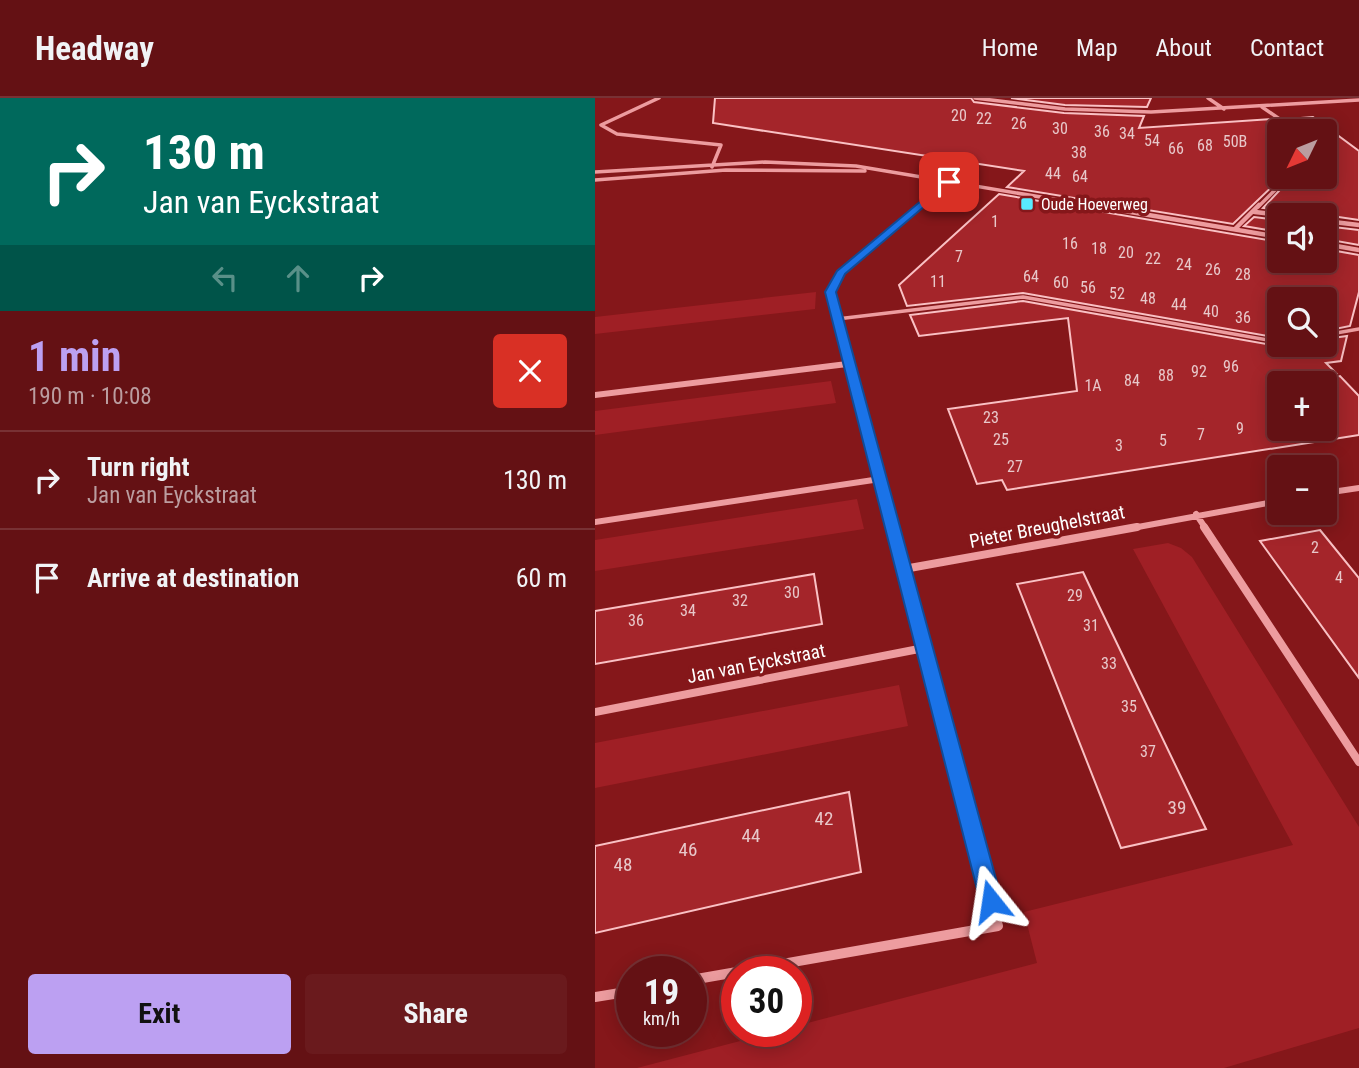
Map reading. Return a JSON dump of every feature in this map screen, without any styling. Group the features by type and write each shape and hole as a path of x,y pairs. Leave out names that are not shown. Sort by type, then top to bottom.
{"street":[{"path":"659,98 601,125 617,134 721,145 711,170"},
{"path":"975,98 1088,111 1151,112 1359,100"},
{"path":"1208,98 1224,109"},
{"path":"1261,107 1279,119"},
{"path":"595,172 714,163 824,163 1267,235"},
{"path":"595,180 711,170 876,171"},
{"path":"812,959 998,926 830,292 841,273 949,182"},
{"path":"1235,229 1277,189"},
{"path":"1255,212 1267,213"},
{"path":"1337,222 1359,225"},
{"path":"1337,246 1359,250"},
{"path":"595,395 848,364"},
{"path":"595,522 880,479"},
{"path":"1337,491 1359,488"},
{"name":"Pieter Breughelstraat","path":"904,569 1267,503"},
{"path":"1196,514 1359,762"},
{"name":"Jan van Eyckstraat","path":"595,712 924,648"},
{"path":"595,997 616,994"}],"lane":[{"path":"837,319 1023,297 1267,340"},
{"path":"1337,333 1359,329"}],"shaded area":[{"path":"816,292 815,309 595,334 595,317"},
{"path":"831,381 836,403 595,435 595,411"},
{"path":"857,499 864,529 595,571 595,540"},
{"path":"1168,543 1181,548 1192,557 1359,827 1359,1028 1224,1068 637,1068 721,1046 812,1047 812,1022 1037,963 1024,912 1293,845 1133,549"},
{"path":"899,685 908,726 595,788 595,743"}],"building":[{"path":"715,98 971,98 974,102 1064,113 1144,116 1139,128 1267,119 1267,189 1269,189 1233,224 1007,187 1024,171 713,123"},
{"path":"1011,98 1151,98 1147,107 1065,105"},
{"path":"1337,135 1359,151 1359,220 1337,217 1337,203 1268,203 1281,189 1337,189"},
{"path":"999,194 1267,240 1267,273 1337,273 1337,251 1359,255 1359,292 1350,326 1337,329 1337,287 1267,287 1267,336 1023,293 907,306 899,285"},
{"path":"1254,217 1267,219 1267,230 1244,226"},
{"path":"1337,227 1359,230 1359,245 1337,241"},
{"path":"1023,301 1267,344 1267,357 1337,357 1337,337 1347,336 1341,361 1326,363 1334,371 1267,371 1267,441 1321,441 1007,490 1002,480 977,484 948,409 1077,391 1068,318 919,336 910,315"},
{"path":"1340,376 1359,396 1359,435 1337,438 1337,377"},
{"path":"1320,530 1359,578 1359,678 1260,541"},
{"path":"1083,572 1206,829 1121,848 1017,584"},
{"path":"814,574 822,624 595,664 595,611"},
{"path":"849,792 861,872 595,933 595,846"}],"place":[{"name":"Oude Hoeverweg","path":"1027,204"}],"route":[{"path":"949,182 841,273 830,292 991,901"}]}
